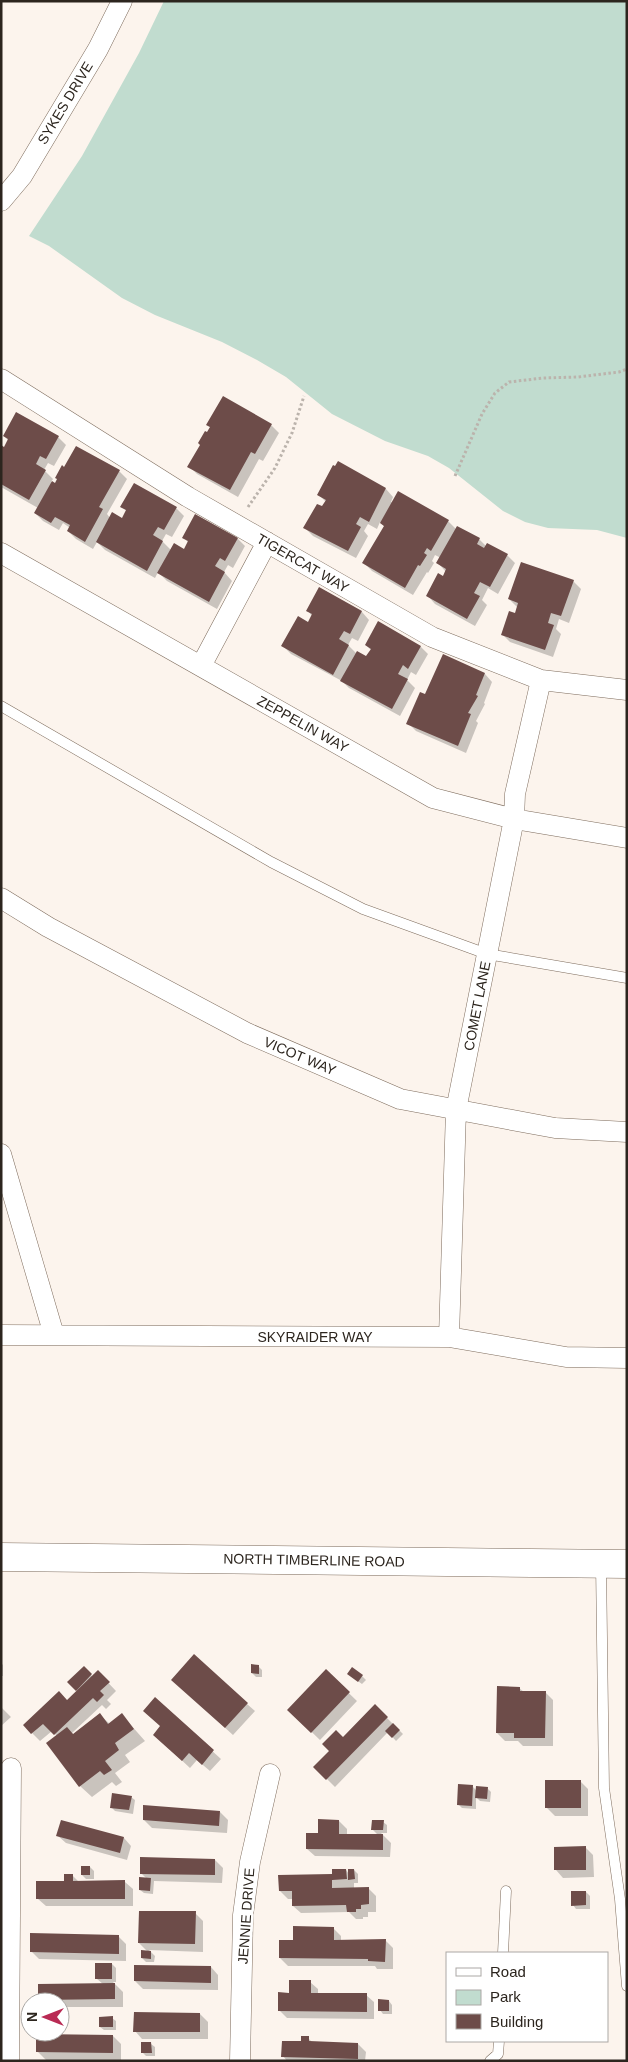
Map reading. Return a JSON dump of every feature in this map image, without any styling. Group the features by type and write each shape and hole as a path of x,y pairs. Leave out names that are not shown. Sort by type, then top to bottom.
{"main road":[{"name":"NORTH TIMBERLINE ROAD","path":"1,1557 614,1564"}],"street":[{"name":"SYKES DRIVE","path":"1,201 22,176 98,49 122,1"},
{"name":"TIGERCAT WAY","path":"1,380 180,492 432,637 541,680 627,690"},
{"path":"201,666 267,542"},
{"name":"ZEPPELIN WAY","path":"1,554 434,798 514,819 627,838"},
{"name":"COMET LANE","path":"448,1337 456,1110 514,819 515,794 541,680"},
{"name":"VICOT WAY","path":"1,898 48,927 248,1033 400,1099 555,1128 627,1132"},
{"path":"1,1154 54,1335"},
{"name":"SKYRAIDER WAY","path":"1,1335 448,1337 566,1357 627,1358"},
{"path":"9,2061 11,1768"},
{"name":"JENNIE DRIVE","path":"240,2061 243,1915 250,1862 270,1774"}],"lane":[{"path":"1,706 280,867 363,909 487,954 627,978"},
{"path":"614,1564 604,1788 620,1899 627,1986"},
{"path":"503,1952 506,1891"},
{"path":"490,2061 498,2054 498,2042"}],"path":[{"path":"455,476 482,414 494,393 509,382 543,378 578,377 619,372 627,369"},
{"path":"236,525 275,468 292,433 304,396"}],"green space":[{"path":"164,1 627,1 627,538 597,530 548,528 525,522 503,511 449,468 428,456 385,441 332,414 286,377 257,360 222,342 155,315 122,298 49,246 29,236 82,156 139,53"}],"building":[{"path":"223,396 272,424 255,454 251,452 230,490 187,467 200,445 198,443 205,431 207,432 210,427 206,425"},
{"path":"16,412 59,436 46,459 40,456 36,464 46,470 29,500 1,484 1,445 4,447 8,439 3,436"},
{"path":"76,446 120,470 99,507 103,509 85,542 67,531 70,525 55,517 51,523 34,513 52,481 55,483 57,479 55,478 62,465 64,467"},
{"path":"338,461 386,488 369,522 360,517 356,524 361,527 348,551 303,528 317,504 322,506 326,500 317,495 333,465 335,466"},
{"path":"134,483 177,507 164,530 158,527 153,535 163,541 147,571 96,542 112,512 122,518 126,510 120,507"},
{"path":"398,491 449,520 431,551 427,548 424,553 427,555 420,566 418,565 405,588 362,563 384,526 380,523"},
{"path":"195,514 238,538 225,561 220,558 215,566 225,572 209,602 157,573 174,543 184,549 188,541 182,538"},
{"path":"457,526 480,538 477,544 484,548 487,543 508,554 490,587 480,582 474,593 480,596 467,619 426,596 438,573 443,576 446,569 436,563"},
{"path":"521,562 574,580 561,616 551,613 548,623 554,625 545,650 501,635 509,611 515,613 518,603 508,599"},
{"path":"319,587 362,611 350,634 344,631 339,639 349,645 333,675 281,646 298,616 308,622 312,614 306,611"},
{"path":"378,621 421,646 408,669 403,665 398,674 408,679 392,709 340,681 357,651 366,656 371,649 365,645"},
{"path":"443,654 485,673 476,695 478,696 468,713 471,714 458,746 406,724 420,692 425,694"},
{"path":"194,1654 248,1703 225,1728 171,1680"},
{"path":"251,1664 259,1665 259,1674 251,1673"},
{"path":"84,1666 92,1674 76,1691 67,1682"},
{"path":"352,1667 363,1675 358,1682 347,1674"},
{"path":"326,1669 350,1692 311,1733 287,1710"},
{"path":"98,1670 110,1682 100,1691 104,1695 97,1702 93,1698 54,1735 43,1724 31,1734 23,1725 59,1691 67,1700"},
{"path":"497,1686 520,1687 520,1691 546,1691 545,1738 514,1738 514,1733 496,1733"},
{"path":"155,1697 214,1750 202,1765 189,1753 182,1761 153,1735 160,1726 143,1711"},
{"path":"375,1704 388,1717 326,1780 313,1767 329,1751 322,1744 336,1730 343,1737"},
{"path":"100,1713 108,1724 122,1713 134,1729 115,1743 119,1750 105,1761 112,1770 104,1775 100,1771 79,1787 46,1743 67,1727 73,1734"},
{"path":"393,1723 400,1730 392,1738 385,1731"},
{"path":"545,1780 581,1780 581,1808 545,1808"},
{"path":"458,1784 473,1785 472,1806 457,1805"},
{"path":"476,1786 488,1787 487,1799 475,1798"},
{"path":"112,1793 132,1796 129,1810 110,1808"},
{"path":"143,1805 220,1811 219,1826 143,1820"},
{"path":"318,1819 339,1820 339,1834 383,1834 383,1850 306,1849 306,1833 318,1833"},
{"path":"61,1820 124,1837 120,1853 56,1836"},
{"path":"372,1820 384,1820 383,1830 371,1830"},
{"path":"586,1846 586,1870 554,1870 554,1847"},
{"path":"140,1857 215,1859 215,1875 140,1874"},
{"path":"81,1866 90,1866 90,1875 81,1875"},
{"path":"332,1869 346,1869 347,1879 332,1880 332,1888 369,1887 369,1904 361,1905 361,1909 356,1909 356,1912 347,1912 346,1905 292,1906 292,1891 279,1891 278,1875 332,1874"},
{"path":"348,1869 354,1869 355,1879 348,1880"},
{"path":"64,1874 73,1874 73,1881 125,1880 125,1899 36,1899 36,1881 64,1881"},
{"path":"139,1877 151,1878 150,1891 139,1890"},
{"path":"571,1891 586,1891 586,1905 571,1906"},
{"path":"139,1911 196,1911 195,1944 138,1943"},
{"path":"293,1926 334,1927 334,1940 386,1939 385,1962 368,1961 368,1959 279,1958 279,1940 293,1940"},
{"path":"30,1933 119,1935 119,1954 30,1952"},
{"path":"141,1950 151,1951 151,1959 141,1958"},
{"path":"95,1963 112,1963 112,1979 95,1979"},
{"path":"134,1965 211,1966 211,1983 134,1981"},
{"path":"289,1980 311,1980 311,1993 367,1993 367,2012 278,2011 278,1992 289,1993"},
{"path":"115,1983 115,1999 70,2000 70,1992 38,1992 38,1984"},
{"path":"378,1999 389,2000 389,2011 378,2011"},
{"path":"134,2012 200,2013 200,2032 133,2032"},
{"path":"113,2016 113,2027 99,2027 99,2017"},
{"path":"70,2034 113,2035 113,2053 36,2052 36,2042 70,2042"},
{"path":"301,2036 309,2036 309,2041 358,2043 358,2059 281,2057 282,2041 301,2041"},
{"path":"141,2042 151,2042 152,2053 141,2053"}]}
